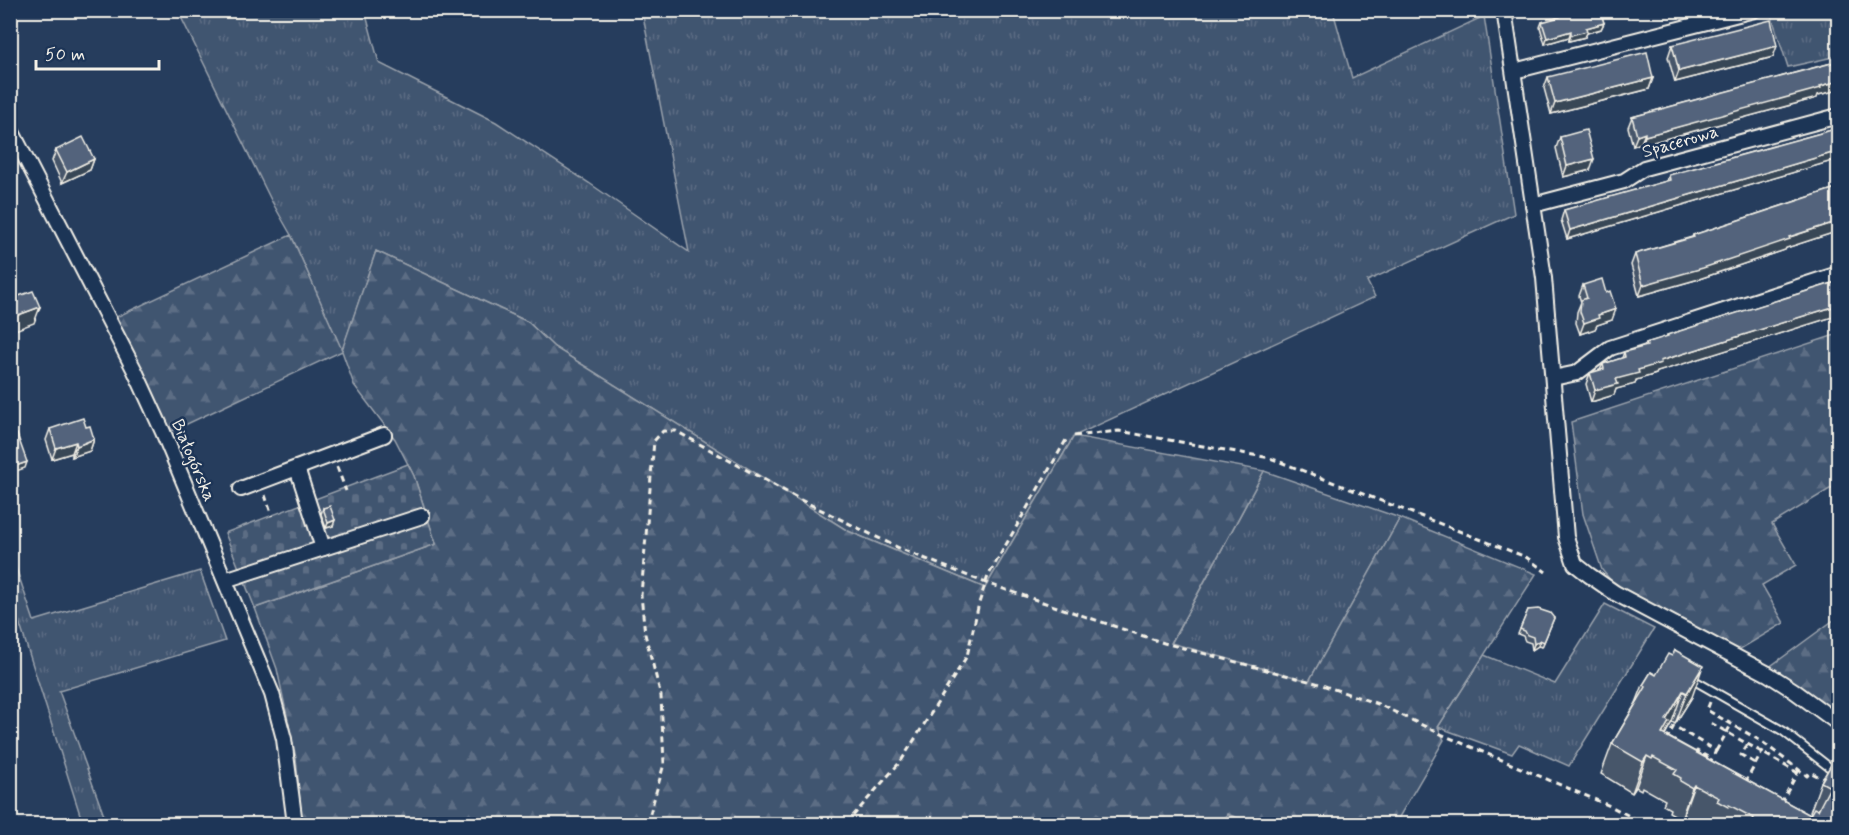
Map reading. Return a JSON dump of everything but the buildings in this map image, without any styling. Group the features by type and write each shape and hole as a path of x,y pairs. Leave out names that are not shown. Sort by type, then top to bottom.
{"street":[{"path":"1504,10 1544,278 1566,537 1575,564 1615,593 1768,674 1839,723"},
{"path":"1514,70 1754,10"},
{"name":"Spacerowa","path":"1533,205 1624,181 1644,168 1839,116"},
{"name":"Białogórska","path":"10,128 135,371 225,580 280,718 289,768 295,825"},
{"path":"1553,378 1576,373 1610,348 1839,274"},
{"path":"242,489 384,435"},
{"path":"297,468 322,548"},
{"path":"225,580 422,516"}],"lane":[{"path":"1687,676 1783,731 1839,774"}],"path":[{"path":"647,825 664,764 661,696 645,634 642,596 654,441 663,431 676,431 801,500 901,549 986,583 1164,643 1316,683 1378,704 1443,735 1610,806 1645,825"},
{"path":"1074,436 1119,431 1270,458 1526,557 1546,572"},
{"path":"846,825 901,761 967,656 986,583 1066,440"},
{"path":"332,454 346,491"},
{"path":"261,482 272,516"},
{"path":"1708,697 1710,702 1707,710 1766,745 1798,772"},
{"path":"1711,723 1798,772 1807,776 1810,772 1829,783"},
{"path":"1707,767 1731,725"},
{"path":"1665,742 1674,726 1716,751"},
{"path":"1747,745 1741,755 1755,764"},
{"path":"1742,789 1766,745"},
{"path":"1692,758 1696,751 1712,759"},
{"path":"1781,804 1798,772"}],"green space":[{"path":"218,10 365,11 379,63 496,122 689,252 642,11 1333,11 1352,78 1484,16 1514,214 1367,281 1375,297 1074,436 985,588 848,531 554,347 528,322 376,251 342,351 291,235 271,200 181,17"},
{"path":"1770,11 1838,11 1838,56 1788,67"},
{"path":"291,235 342,350 376,251 528,322 554,347 848,531 985,588 1074,436 1264,471 1171,643 1309,681 1400,518 1536,574 1438,727 1444,740 1395,824 1254,824 1227,814 1221,824 302,824 296,758 277,669 255,608 436,544 414,476 395,439 354,385 342,351 170,432 114,318"},
{"path":"1838,334 1838,484 1772,524 1796,565 1762,585 1784,623 1737,651 1618,589 1602,570 1583,514 1571,422"},
{"path":"408,464 436,544 255,608 225,533"},
{"path":"1264,471 1400,518 1309,681 1171,644"},
{"path":"10,550 34,621 200,571 225,641 59,691 107,824 83,824 11,599"},
{"path":"1605,604 1654,629 1569,766 1519,744 1512,754 1438,727 1484,655 1555,684"},
{"path":"1838,617 1838,717 1789,679 1768,668"},
{"path":"1226,814 1254,824 1221,824"}]}
